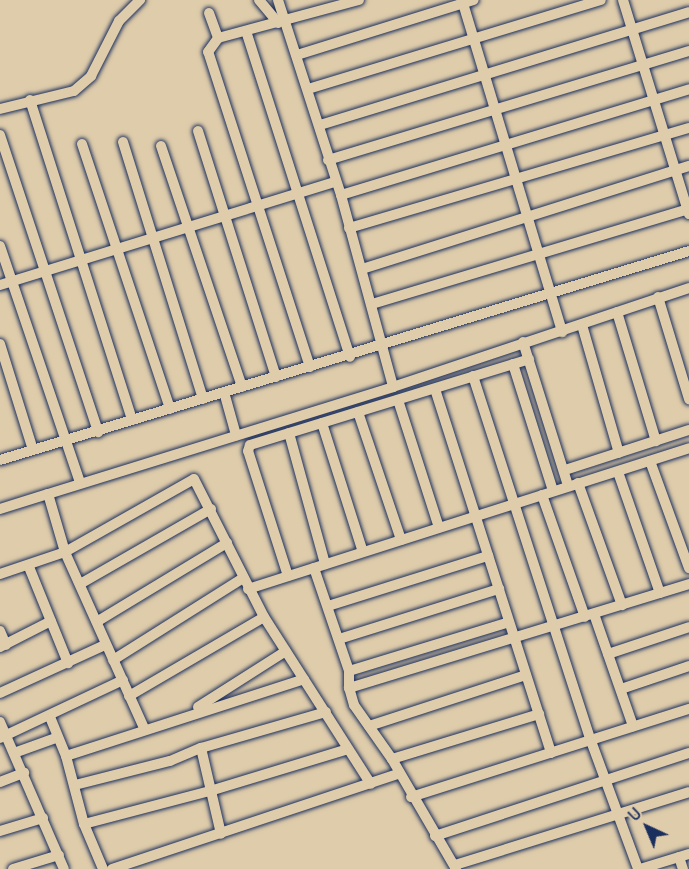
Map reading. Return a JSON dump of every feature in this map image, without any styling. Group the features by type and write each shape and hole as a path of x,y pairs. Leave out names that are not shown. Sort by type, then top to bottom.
{"street":[{"path":"0,109 30,100 58,96 82,85 107,48 119,21 140,0"},
{"path":"260,0 281,22 297,55 320,125 328,160 341,195 384,346 393,387"},
{"path":"278,0 281,22"},
{"path":"310,367 259,205 209,60 210,44 218,38 359,0"},
{"path":"308,89 601,0"},
{"path":"372,304 689,211 641,65 623,0"},
{"path":"297,55 466,1 525,217 562,332"},
{"path":"320,125 486,71 689,12"},
{"path":"209,13 218,38"},
{"path":"246,31 296,194 350,357"},
{"path":"328,160 689,51"},
{"path":"341,195 689,89"},
{"path":"30,100 132,420"},
{"path":"349,228 514,177 689,128"},
{"path":"198,131 276,376"},
{"path":"0,135 47,271 98,432"},
{"path":"123,142 203,399"},
{"path":"82,144 170,409"},
{"path":"161,146 242,387"},
{"path":"362,269 689,166"},
{"path":"0,285 190,229 335,182"},
{"path":"0,246 80,483"},
{"path":"0,460 276,376 350,357 689,251"},
{"path":"0,509 393,387 523,342 582,326 658,297 689,288"},
{"path":"658,297 689,399"},
{"path":"617,312 656,441"},
{"path":"582,326 619,453"},
{"path":"523,342 566,470 622,605"},
{"path":"0,344 33,450"},
{"path":"288,576 248,447 529,359"},
{"path":"513,364 553,491"},
{"path":"473,376 512,504 591,741 639,869 684,856 683,869"},
{"path":"435,389 473,516 499,589 551,753"},
{"path":"224,392 236,435"},
{"path":"398,400 439,528"},
{"path":"358,412 401,540"},
{"path":"322,423 363,552"},
{"path":"566,470 689,430"},
{"path":"289,433 328,606 350,670 349,688 354,705 392,759 411,797 456,867 689,792"},
{"path":"248,589 553,491 650,461 688,452"},
{"path":"650,461 689,568"},
{"path":"618,472 660,593"},
{"path":"0,574 29,567 65,552 194,479 264,617 372,784"},
{"path":"48,494 65,552 98,621 105,645 144,728"},
{"path":"542,495 589,615 608,654 633,726"},
{"path":"80,584 211,509"},
{"path":"98,621 227,543"},
{"path":"328,606 488,556"},
{"path":"29,567 68,663"},
{"path":"113,660 243,578"},
{"path":"349,688 689,584"},
{"path":"339,639 499,589"},
{"path":"129,696 264,617"},
{"path":"0,631 3,646 51,621"},
{"path":"350,670 509,622"},
{"path":"608,654 689,627"},
{"path":"0,693 105,645"},
{"path":"184,716 286,651"},
{"path":"621,689 689,666"},
{"path":"369,726 526,675"},
{"path":"66,756 144,728 304,679"},
{"path":"3,737 50,717 123,680"},
{"path":"411,797 689,709"},
{"path":"75,784 170,760 201,748 326,712"},
{"path":"392,759 539,714"},
{"path":"50,717 75,784 84,824 103,869"},
{"path":"0,722 3,737 24,773 64,869"},
{"path":"14,753 56,738"},
{"path":"201,748 221,834"},
{"path":"84,824 210,792 348,749"},
{"path":"435,836 689,753"},
{"path":"0,782 24,773"},
{"path":"112,869 398,774"},
{"path":"0,831 43,818"},
{"path":"13,869 59,855"}]}
